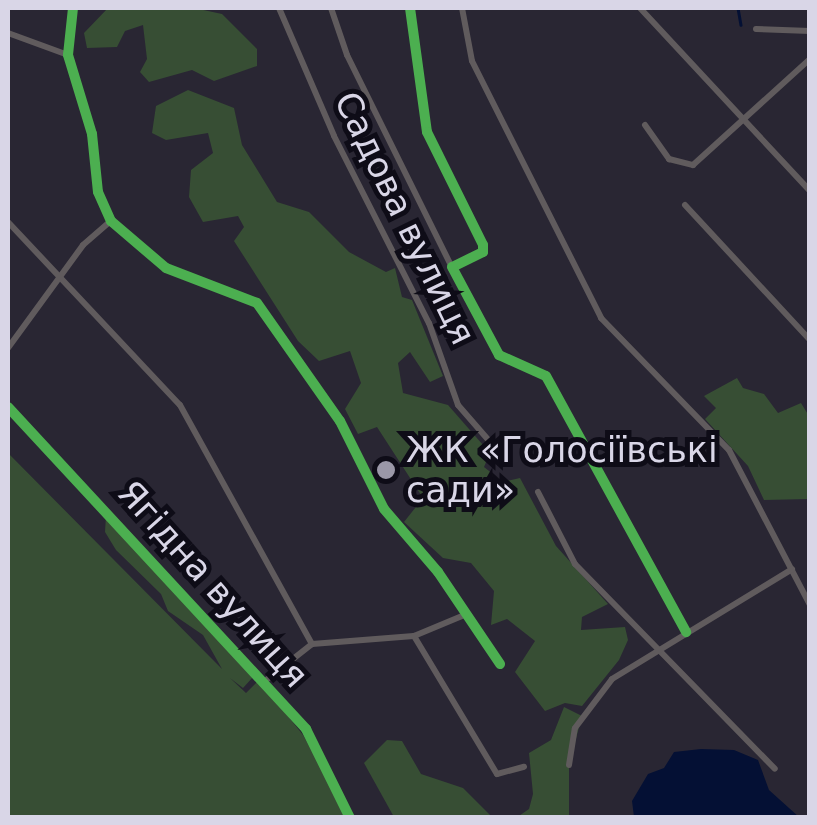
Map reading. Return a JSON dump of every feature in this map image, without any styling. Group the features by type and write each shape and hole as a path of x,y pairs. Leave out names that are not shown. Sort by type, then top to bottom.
{"street":[{"path":"72,8 68,55 112,221 176,273 257,304 340,421 384,509 438,572 462,616 500,664"},
{"name":"Садова вулиця","path":"279,8 334,136 429,324 458,405 492,443"},
{"path":"331,8 347,55 452,268"},
{"name":"Садова вулиця","path":"410,8 427,132 483,245 482,252 452,268 499,354 546,376 686,632"},
{"path":"462,8 472,61 601,318 729,450 810,605"},
{"path":"640,8 810,191"},
{"path":"756,29 810,31"},
{"path":"8,33 68,55"},
{"path":"645,124 668,159 688,166 746,121 810,59"},
{"path":"684,205 810,340"},
{"path":"8,348 64,277 83,245 112,221"},
{"path":"8,222 64,277 180,405 312,644"},
{"name":"Ягідна вулиця","path":"8,407 265,680 306,729 350,818"},
{"path":"538,492 575,564 662,648 775,769"},
{"path":"569,765 585,710 612,679 792,569"},
{"path":"265,680 312,644 414,636 462,616"},
{"path":"414,636 497,774 524,767"}],"green space":[{"path":"108,8 194,8 222,14 257,49 257,66 214,81 192,70 149,82 140,72 147,59 143,25 125,31 117,47 87,48 84,33"},
{"path":"188,90 234,108 242,145 277,202 309,212 349,252 386,272 395,268 402,297 412,300 443,376 430,382 410,352 398,363 403,393 448,405 490,453 484,467 503,482 520,478 556,546 608,604 582,617 581,630 625,627 628,640 619,660 582,706 565,703 545,711 515,672 535,641 507,619 491,625 494,591 471,563 443,558 404,522 423,498 377,427 358,434 345,409 361,383 350,351 319,361 298,341 234,241 244,227 238,216 203,222 189,197 191,170 213,153 208,133 166,140 152,133 156,106"},
{"path":"737,378 743,388 764,394 778,413 801,403 809,416 809,499 764,500 748,466 705,419 716,408 704,396"},
{"path":"8,453 222,669 203,635 168,611 161,594 116,550 105,532 106,515 253,677 243,688 230,678 246,693 259,680 303,735 348,817 8,817"},
{"path":"564,707 582,716 569,765 569,817 516,818 529,809 533,794 529,753 551,740"},
{"path":"387,740 402,741 421,774 463,788 492,817 394,817 364,763"}],"water":[{"path":"734,750 758,760 769,790 799,817 634,817 632,801 648,774 664,768 674,752"}],"waterway":[{"path":"738,8 741,25"}],"traffic: fast":[{"path":"73,8 68,55 92,134 98,192 111,221 166,268 257,303 340,421 384,509 438,572 500,664"},
{"path":"410,8 427,132 483,245 483,252 452,267 499,355 546,376 686,632"},
{"path":"8,407 306,729 350,818"}],"place":[{"name":"ЖК «Голосіївські сади»","path":"386,470"}]}
